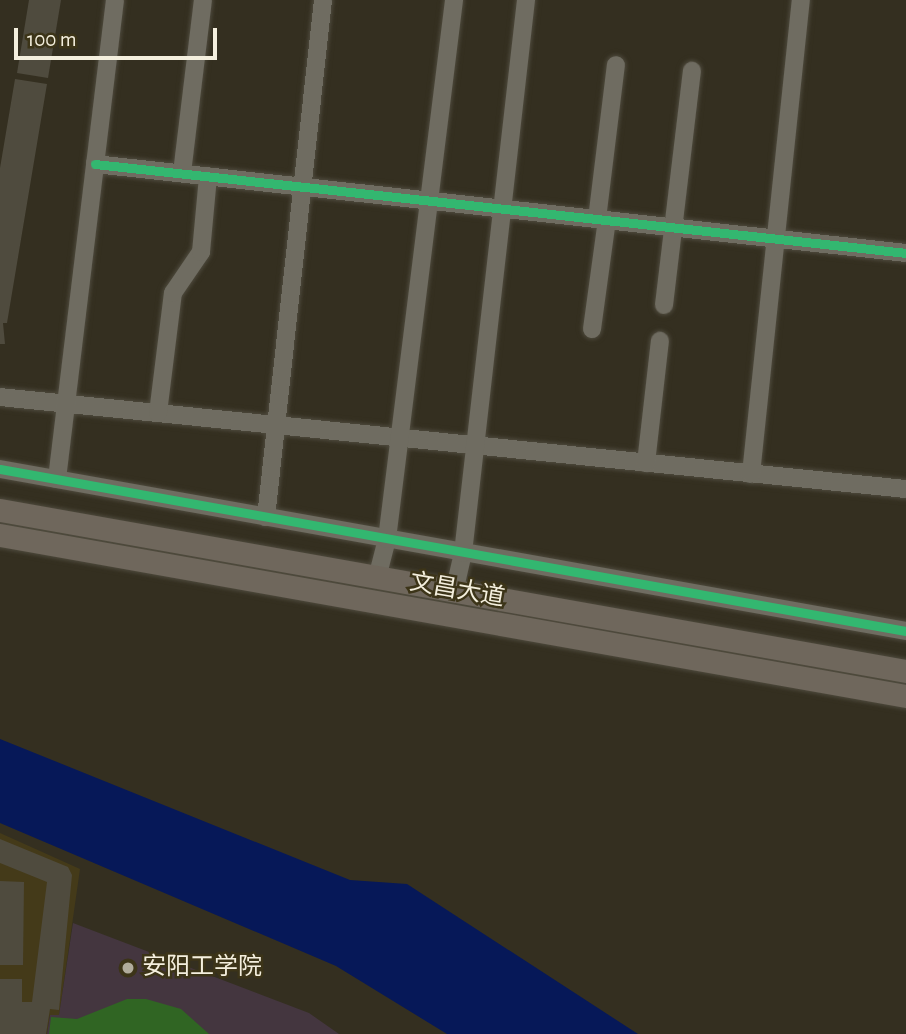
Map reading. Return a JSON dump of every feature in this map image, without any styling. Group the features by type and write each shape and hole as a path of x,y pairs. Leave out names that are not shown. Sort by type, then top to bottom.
{"main road":[{"name":"文昌大道","path":"0,510 906,671"},
{"name":"文昌大道","path":"0,535 906,696"}],"street":[{"path":"57,479 115,0"},
{"path":"182,173 203,0"},
{"path":"266,517 323,0"},
{"path":"377,578 387,539 427,200 454,0"},
{"path":"454,592 463,553 526,0"},
{"path":"751,474 801,0"},
{"path":"593,329 616,65"},
{"path":"664,305 692,71"},
{"path":"95,164 906,253"},
{"path":"158,413 173,293 201,252 208,176"},
{"path":"646,463 660,341"},
{"path":"0,397 906,489"},
{"path":"0,469 906,631"}],"shaded area":[{"path":"0,739 350,880 407,884 638,1034 447,1034 336,966 0,823"},
{"path":"0,833 80,869 59,1016 50,1015 47,1034 0,1034"},
{"name":"安阳工学院","path":"73,923 309,1013 339,1034 47,1034 50,1015 59,1015"}],"green space":[{"path":"127,999 146,999 181,1009 209,1034 49,1034 51,1017 77,1019"}],"building":[{"path":"29,0 61,0 48,78 17,73"},
{"path":"15,79 47,84 7,323 3,323 5,344 0,344 0,168"},
{"path":"0,839 68,867 72,875 59,1010 50,1009 46,1034 0,1034 0,979 22,979 22,1002 32,1002 47,882 0,863"},
{"path":"0,881 24,882 23,965 0,965"}],"cycle path":[{"path":"95,164 906,253"},
{"path":"0,469 906,631"}],"place":[{"name":"安阳工学院","path":"128,968"}]}
